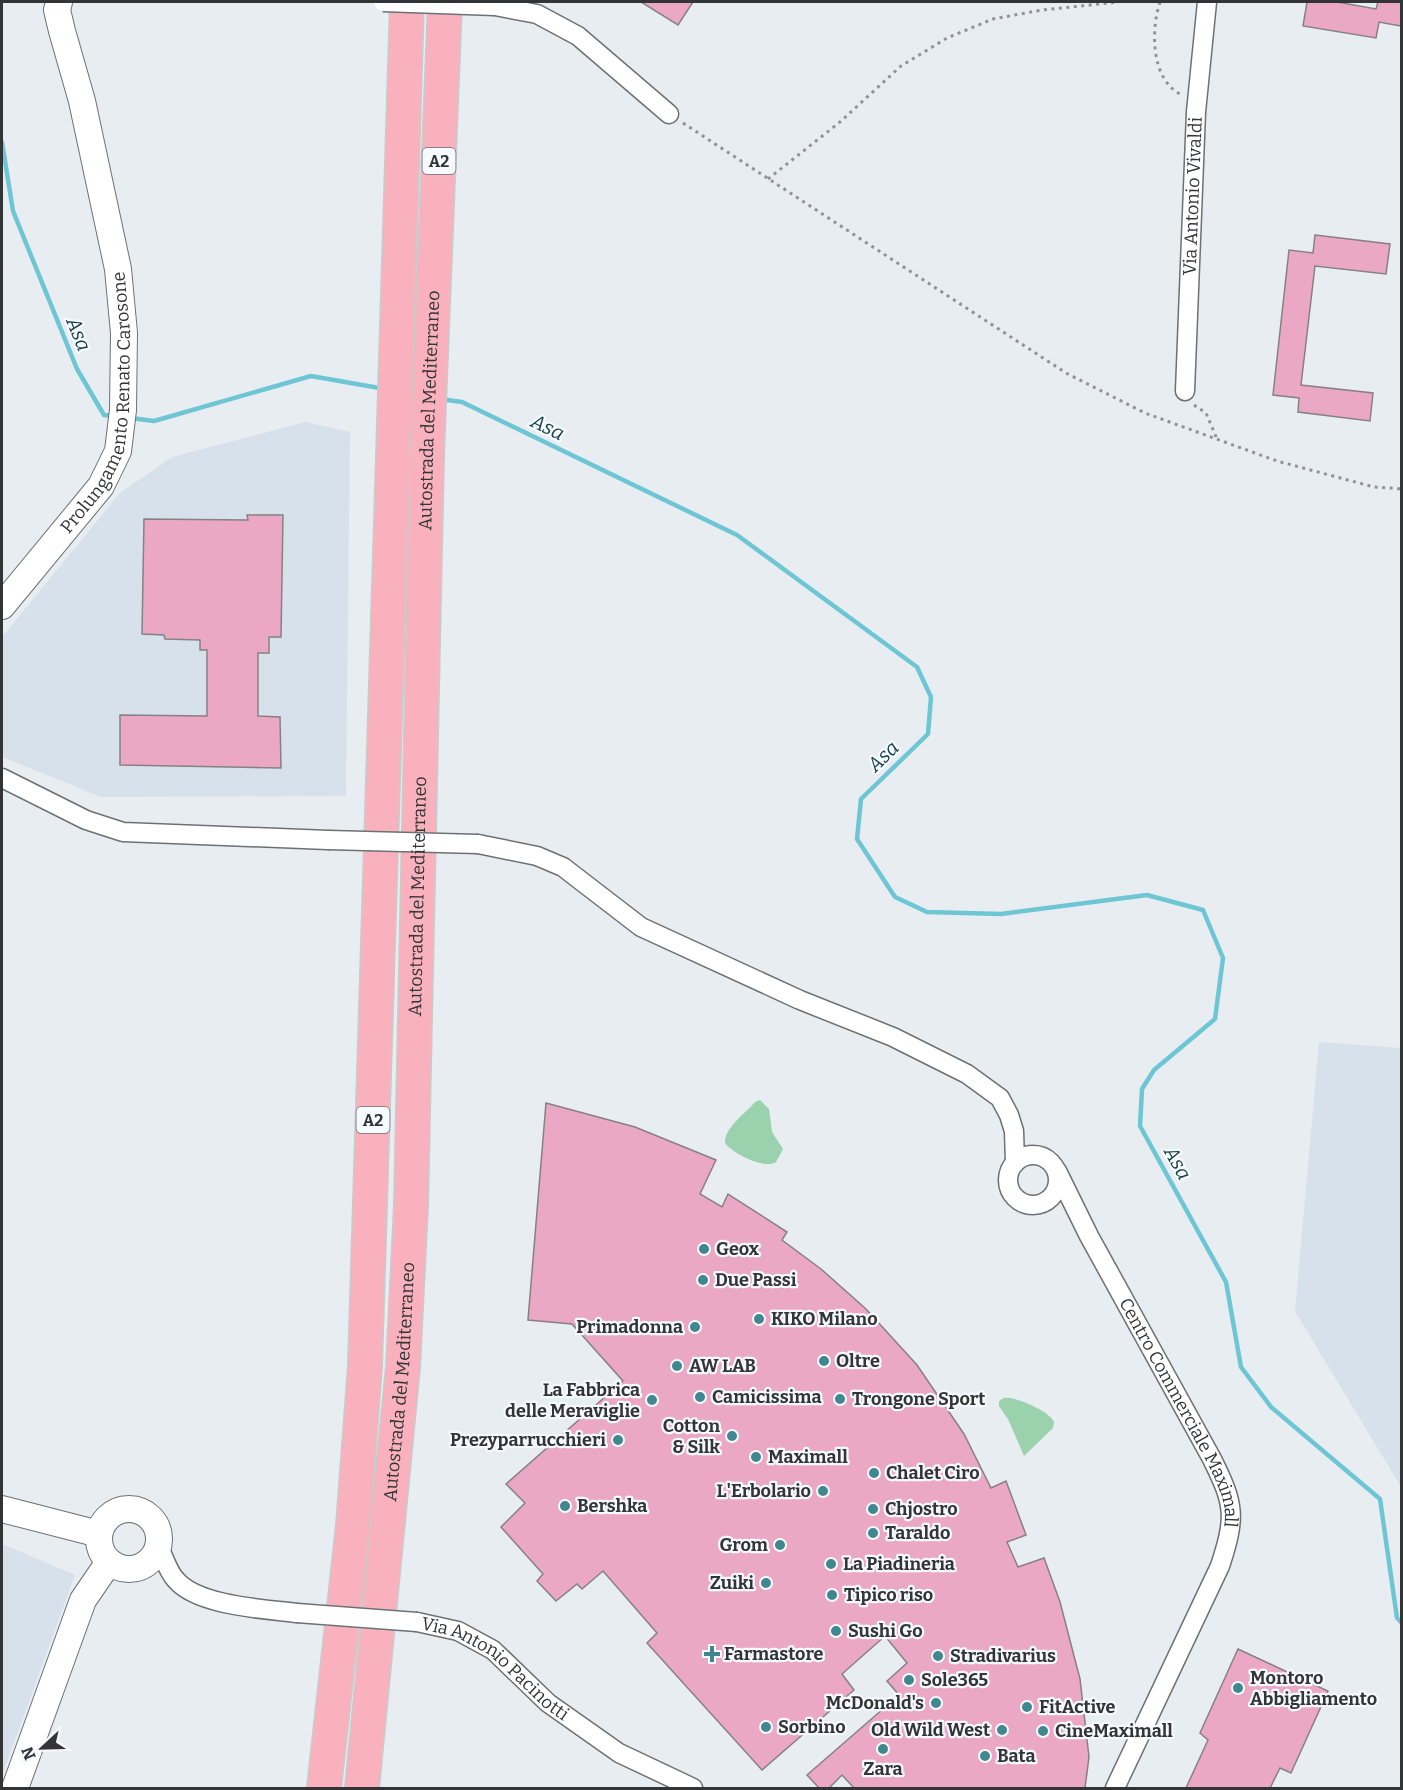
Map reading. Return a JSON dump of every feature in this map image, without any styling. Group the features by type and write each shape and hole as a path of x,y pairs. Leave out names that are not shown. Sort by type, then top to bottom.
{"highway":[{"name":"Autostrada del Mediterraneo","path":"324,1788 352,1526 365,1354 407,2"},
{"name":"Autostrada del Mediterraneo","path":"362,1788 403,1367 411,1206 427,454 445,2"}],"street":[{"name":"Prolungamento Renato Carosone","path":"2,606 101,486 118,450 123,410 124,333 118,269 82,101 57,10 59,2"},
{"path":"383,2 495,6 537,14 578,36 669,114"},
{"name":"Via Antonio Vivaldi","path":"1185,391 1197,102 1207,2"},
{"path":"2,778 86,820 123,832 478,844 526,852 563,867 641,927 800,1000 893,1037 967,1074 1000,1098 1009,1115 1015,1145 1015,1163 1008,1179 1013,1195 1026,1204 1042,1204 1054,1194 1057,1187 1056,1171 1047,1159 1039,1155 1030,1155 1015,1163"},
{"name":"Centro Commerciale Maximall","path":"1056,1171 1089,1236 1212,1459 1228,1490 1233,1512 1230,1537 1220,1566 1115,1788"},
{"name":"Centro Commerciale Maximall","path":"1042,1204 1054,1206 1089,1236"},
{"path":"2,1509 99,1534"},
{"path":"135,1509 152,1519 157,1527 159,1547 155,1556 138,1569 128,1570 109,1562 99,1544 99,1534 108,1517 116,1511 135,1509"},
{"name":"Via Antonio Pacinotti","path":"159,1547 176,1581 199,1595 233,1606 417,1622 458,1631 492,1650 548,1703 619,1753 669,1779 693,1788"},
{"path":"15,1788 83,1600 109,1562"}],"path":[{"path":"767,180 840,122 901,66 947,38 993,20 1042,10 1119,2"},
{"path":"1160,2 1155,16 1157,58 1164,78 1177,92 1197,102"},
{"path":"669,114 1066,373 1145,413 1277,461 1374,487 1401,489"},
{"path":"1185,391 1194,406 1206,413 1218,439"}],"shaded area":[{"path":"305,422 350,432 346,796 101,797 2,757 2,637 120,493 172,457"},
{"path":"1319,1042 1401,1048 1401,1487 1295,1311"},
{"path":"2,1544 75,1575 2,1776"}],"green space":[{"path":"760,1100 769,1109 772,1132 783,1149 776,1162 771,1164 749,1159 725,1143 732,1126 755,1102"},
{"path":"1004,1398 1016,1399 1032,1405 1046,1413 1054,1422 1053,1428 1024,1456 1008,1419 999,1406 999,1401"}],"building":[{"path":"641,2 693,2 678,25"},
{"path":"1307,2 1337,2 1376,9 1378,2 1401,2 1401,26 1379,22 1376,38 1303,26"},
{"path":"1315,235 1390,244 1386,274 1315,266 1301,385 1373,393 1370,421 1298,412 1299,398 1273,395 1289,250 1313,253"},
{"path":"247,515 283,515 281,637 269,637 269,653 258,653 258,716 280,717 281,768 120,765 120,715 207,716 207,650 200,650 200,640 165,639 164,635 142,634 144,519 248,520"},
{"name":"Maximall","path":"546,1103 635,1127 716,1160 700,1194 722,1207 728,1194 787,1232 782,1240 821,1269 866,1309 917,1365 964,1434 991,1488 1006,1481 1026,1535 1007,1542 1018,1567 1044,1558 1060,1602 1080,1679 1089,1757 1085,1788 854,1788 842,1775 829,1788 819,1788 807,1775 899,1695 887,1681 907,1663 885,1636 842,1674 854,1690 762,1770 647,1643 657,1633 603,1571 582,1589 577,1584 556,1601 537,1581 543,1574 501,1527 525,1503 506,1484 623,1381 572,1324 528,1320"},
{"path":"1238,1649 1328,1691 1291,1773 1280,1768 1270,1788 1186,1788 1208,1740 1200,1733"}],"waterway":[{"name":"Asa","path":"2,142 13,211 77,369 104,415 114,416"},
{"name":"Asa","path":"131,418 154,421 311,376 385,389"},
{"name":"Asa","path":"440,399 462,402 737,535 917,667 931,697 928,734 861,799 857,839 895,897 927,912 1001,914 1147,895 1203,910 1223,958 1215,1019 1154,1070 1142,1089 1140,1126 1226,1282 1241,1367 1271,1407 1380,1499 1397,1618 1402,1623"}],"place":[{"name":"Geox","path":"704,1249"},
{"name":"Due Passi","path":"703,1280"},
{"name":"KIKO Milano","path":"759,1319"},
{"name":"Primadonna","path":"695,1327"},
{"name":"Oltre","path":"824,1361"},
{"name":"AW LAB","path":"677,1366"},
{"name":"Camicissima","path":"700,1397"},
{"name":"Trongone Sport","path":"840,1399"},
{"name":"La Fabbrica delle Meraviglie","path":"652,1400"},
{"name":"Cotton & Silk","path":"732,1436"},
{"name":"Prezyparrucchieri","path":"618,1440"},
{"name":"Maximall","path":"756,1457"},
{"name":"Chalet Ciro","path":"874,1473"},
{"name":"L'Erbolario","path":"823,1491"},
{"name":"Bershka","path":"565,1506"},
{"name":"Chjostro","path":"873,1509"},
{"name":"Taraldo","path":"873,1533"},
{"name":"Grom","path":"780,1545"},
{"name":"La Piadineria","path":"831,1564"},
{"name":"Zuiki","path":"766,1583"},
{"name":"Tipico riso","path":"832,1595"},
{"name":"Sushi Go","path":"836,1631"},
{"name":"Farmastore","path":"712,1654"},
{"name":"Stradivarius","path":"938,1656"},
{"name":"Sole365","path":"909,1680"},
{"name":"Montoro Abbigliamento","path":"1238,1688"},
{"name":"McDonald's","path":"936,1703"},
{"name":"FitActive","path":"1027,1707"},
{"name":"Sorbino","path":"766,1727"},
{"name":"Old Wild West","path":"1002,1730"},
{"name":"CineMaximall","path":"1043,1731"},
{"name":"Zara","path":"883,1749"},
{"name":"Bata","path":"985,1756"}]}
